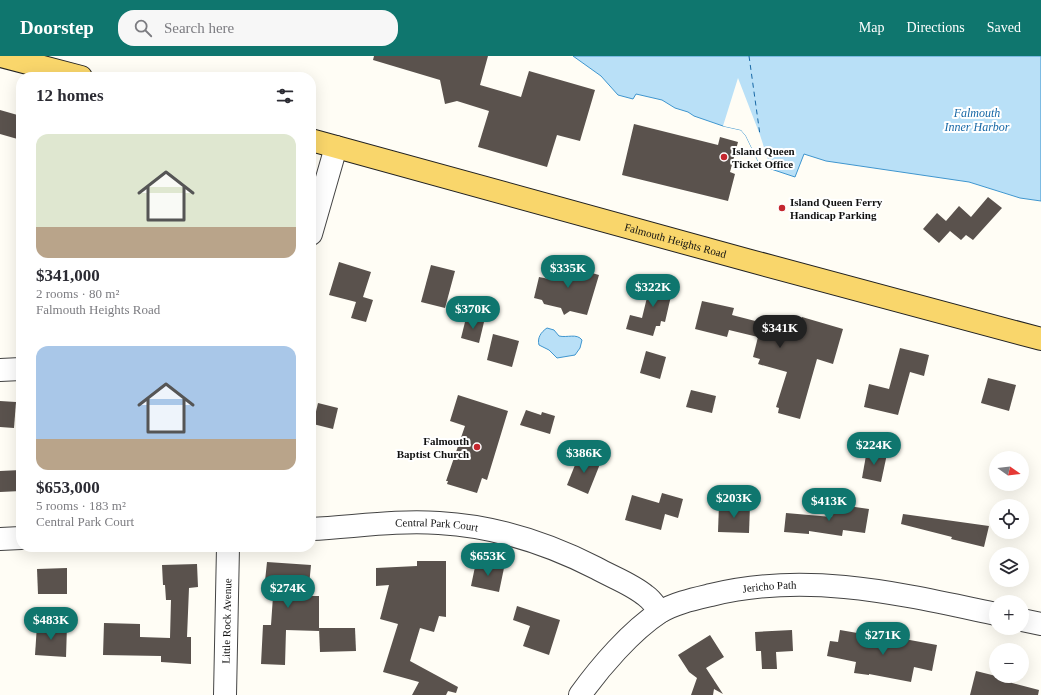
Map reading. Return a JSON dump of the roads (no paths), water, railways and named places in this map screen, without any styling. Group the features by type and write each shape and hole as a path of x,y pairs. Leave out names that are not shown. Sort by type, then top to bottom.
{"main road":[{"path":"1,56 62,72"},
{"name":"Falmouth Heights Road","path":"316,141 1041,339"}],"street":[{"path":"316,217 336,147"},
{"path":"0,370 16,370"},
{"name":"Central Park Court","path":"316,530 419,522 456,524 483,528 544,545 576,558 647,596 660,612"},
{"path":"0,539 16,538"},
{"name":"Little Rock Avenue","path":"225,695 228,552"},
{"name":"Jericho Path","path":"580,695 612,655 660,612 688,600 746,588 773,585 814,585 888,592 989,613"},
{"path":"1029,621 1041,624"}],"water":[{"name":"Falmouth Inner Harbor","path":"573,56 1041,56 1041,201 1020,198 969,182 826,161 804,154 795,177 771,169 759,163 746,136 741,130 723,126 694,116 688,112 675,108 662,100 636,94 633,99 618,95 601,76"},
{"path":"547,328 554,330 559,336 575,336 580,338 582,340 580,348 575,355 557,358 549,350 539,345 540,335"}],"place":[{"name":"Island Queen Ticket Office","path":"724,157"},
{"name":"Island Queen Ferry Handicap Parking","path":"782,208"},
{"name":"Falmouth Baptist Church","path":"477,447"}]}
